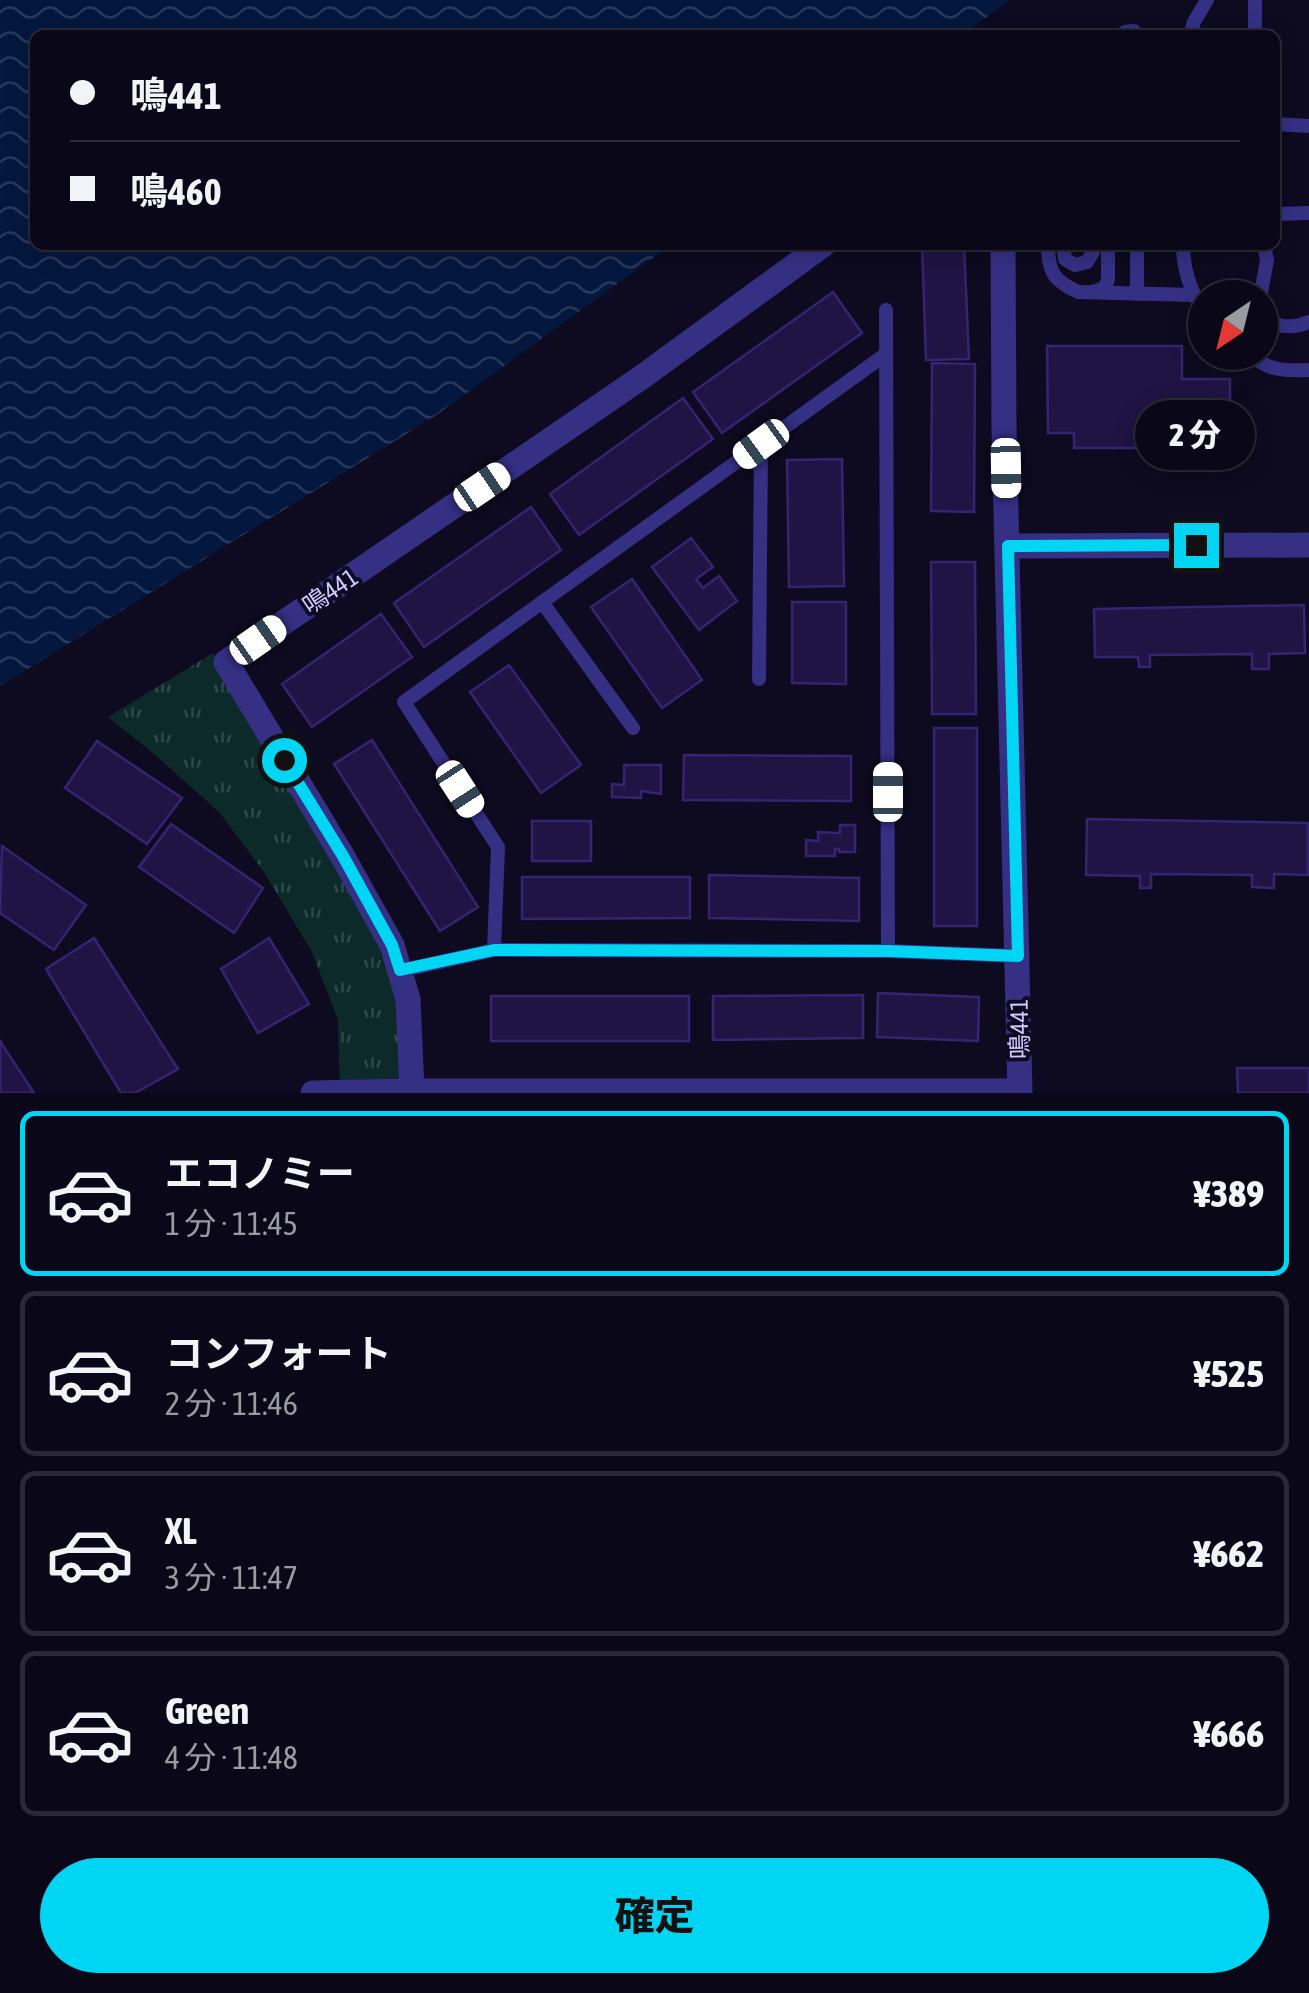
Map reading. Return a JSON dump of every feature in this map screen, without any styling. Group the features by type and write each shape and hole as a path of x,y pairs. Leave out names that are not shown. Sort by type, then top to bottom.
{"street":[{"name":"鳴441","path":"412,1091 408,1000 392,945 226,662 642,377 816,250"},
{"name":"鳴441","path":"1003,250 1020,1092"},
{"path":"1008,546 1309,544"},
{"path":"314,1093 1020,1092"}],"lane":[{"path":"1192,30 1207,0"},
{"path":"1255,0 1255,30"},
{"path":"1280,124 1309,126"},
{"path":"1280,214 1309,213"},
{"path":"1049,250 1052,273 1062,284 1085,292 1188,294"},
{"path":"1064,250 1065,259 1078,265 1087,262 1092,250"},
{"path":"1085,292 1105,288 1108,250"},
{"path":"1136,250 1137,294"},
{"path":"1184,250 1189,280"},
{"path":"1263,280 1265,250"},
{"path":"1078,265 1085,292"},
{"path":"886,310 888,951"},
{"path":"1278,326 1309,322"},
{"path":"494,950 498,847 404,702 886,354"},
{"path":"1278,370 1309,370"},
{"path":"759,678 761,444"},
{"path":"542,602 634,728"},
{"path":"400,970 494,950 888,951 1018,956"}],"green space":[{"path":"213,653 387,953 401,1001 402,1093 340,1093 338,1020 312,952 264,872 219,812 108,717"}],"water":[{"path":"0,0 1010,0 969,30 30,30 30,250 664,250 435,416 0,686"}],"building":[{"path":"922,250 964,250 969,359 926,360"},
{"path":"833,292 862,333 722,433 693,392"},
{"path":"1047,346 1182,346 1182,379 1230,379 1230,448 1074,448 1074,433 1048,433"},
{"path":"932,363 975,364 974,512 931,511"},
{"path":"683,398 713,439 579,535 550,494"},
{"path":"842,459 844,586 789,587 787,460"},
{"path":"531,507 561,550 424,647 394,603"},
{"path":"691,538 713,567 696,579 703,588 719,576 737,601 699,630 652,567"},
{"path":"931,562 975,562 976,714 932,714"},
{"path":"632,579 702,680 662,708 591,607"},
{"path":"792,602 846,602 846,684 792,683"},
{"path":"1304,605 1305,653 1269,654 1269,669 1252,669 1252,654 1150,655 1150,667 1139,667 1138,657 1095,657 1094,609"},
{"path":"381,614 412,657 312,727 282,684"},
{"path":"509,665 581,765 541,793 470,692"},
{"path":"934,728 977,728 977,926 934,926"},
{"path":"372,740 478,907 440,931 334,764"},
{"path":"97,741 182,798 147,844 65,788"},
{"path":"684,755 851,756 851,801 683,800"},
{"path":"624,765 661,765 661,794 641,791 641,798 612,797 612,784 624,785"},
{"path":"1087,819 1308,823 1308,875 1274,874 1274,888 1252,887 1252,875 1151,874 1151,888 1140,888 1140,876 1086,875"},
{"path":"532,821 591,821 591,861 532,861"},
{"path":"171,824 263,888 234,933 139,867"},
{"path":"840,825 855,825 855,852 835,849 835,856 806,856 806,840 818,841 818,832 840,833"},
{"path":"2,846 86,905 54,950 0,913"},
{"path":"709,875 859,878 859,921 709,918"},
{"path":"522,877 690,877 690,918 522,919"},
{"path":"94,938 178,1069 135,1093 121,1093 46,969"},
{"path":"269,938 309,1004 258,1033 221,969"},
{"path":"878,993 979,997 978,1041 877,1037"},
{"path":"863,995 863,1038 713,1040 713,996"},
{"path":"491,996 689,996 689,1041 491,1041"},
{"path":"0,1041 34,1093 0,1093"},
{"path":"1237,1068 1309,1068 1309,1093 1238,1093"}],"route":[{"path":"284,760 343,856 392,945 400,970 494,950 888,951 1018,956 1008,546 1196,545"}]}
